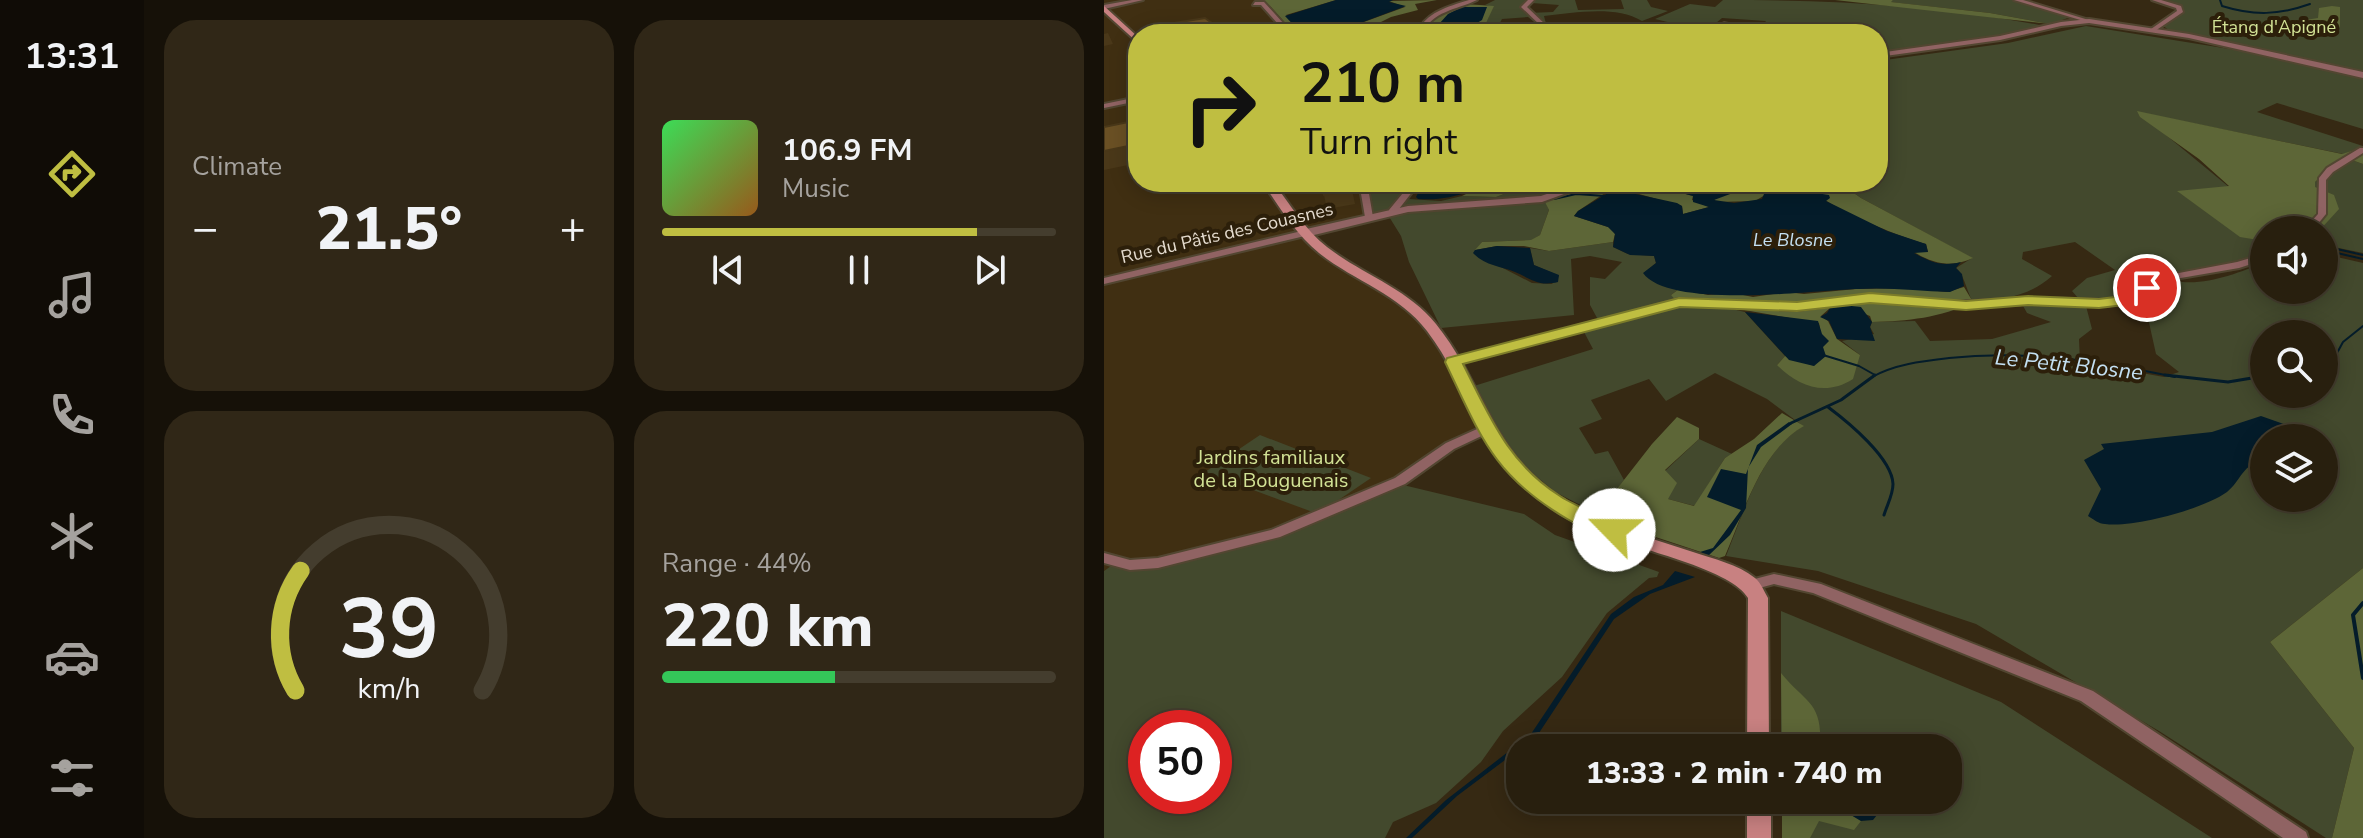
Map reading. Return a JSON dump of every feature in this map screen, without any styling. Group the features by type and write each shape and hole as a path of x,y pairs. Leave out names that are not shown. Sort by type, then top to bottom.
{"main road":[{"path":"1104,7 1128,31"},
{"path":"1275,192 1323,250 1412,306 1434,330 1486,429 1502,456 1520,476 1552,501 1586,520 1716,566 1752,585 1758,598 1758,734"},
{"path":"1759,814 1759,838"}],"street":[{"path":"1104,7 1140,0"},
{"path":"1425,24 1433,15 1474,0"},
{"path":"1531,0 1525,8 1534,13 1541,24"},
{"path":"2017,0 2079,20 2153,30 2363,75"},
{"path":"2153,30 2180,12 2179,7 2155,0"},
{"path":"1258,2 1280,24"},
{"path":"1888,54 2000,38 2079,20"},
{"path":"1104,106 1128,101"},
{"path":"2320,216 2322,180 2330,170 2363,150"},
{"path":"1365,192 1369,217"},
{"path":"1399,211 1410,192"},
{"name":"Rue du Pâtis des Couasnes","path":"1104,281 1399,211 1542,199 1563,192"},
{"path":"1453,362 1669,303 1700,301 1797,307 1870,298 1966,305 2028,301 2107,303 2124,299 2166,278 2250,261"},
{"path":"1104,558 1130,565 1158,563 1288,530 1400,481 1450,446 1486,429"},
{"path":"1752,585 1774,579 1816,588 2087,696 2299,838"}],"shaded area":[{"path":"1104,0 1256,0 1279,24 1128,24 1128,192 1364,192 1370,215 1306,233 1304,242 1320,256 1388,294 1418,318 1440,349 1480,430 1397,479 1304,522 1169,559 1119,561 1104,571"}],"green space":[{"path":"1260,0 1336,0 1286,15 1294,24 1286,24"},
{"path":"1437,0 1415,4 1418,10 1377,24 1358,24 1405,7 1389,1"},
{"path":"1495,0 1526,0 1521,6 1528,13 1553,12 1559,5 1532,3 1535,0 1575,0 1578,10 1624,9 1621,0 1647,0 1651,7 1668,11 1642,21 1620,13 1594,11 1544,16 1546,24 1537,24 1528,17 1485,24 1493,7 1485,5"},
{"path":"1723,0 1885,5 1965,13 2045,26 1996,37 1888,52 1888,24 1764,24 1766,21 1722,18 1715,24 1676,24 1655,19 1690,4 1715,7"},
{"path":"1835,0 1893,0 1891,2 1990,13 2050,24"},
{"path":"2012,0 2071,17 2050,24 1990,13 1890,2"},
{"name":"Étang d'Apigné","path":"2158,0 2363,0 2363,72 2172,32 2163,26 2183,10"},
{"path":"1465,4 1494,6 1486,24 1476,24 1485,7 1457,10 1444,24 1429,24 1436,15"},
{"path":"2340,7 2338,29 2316,23 2274,25 2318,18 2319,8"},
{"path":"2086,26 2267,55 2363,76 2363,129 2277,103 2257,112 2363,146 2363,152 2354,150 2343,154 2138,112 2229,187 2179,192 2240,236 2250,238 2250,258 2162,276 2199,282 2250,268 2250,304 2338,304 2338,257 2363,263 2363,568 2270,642 2354,748 2332,838 2326,838 2159,731 1976,624 1818,571 1726,556 1764,467 1788,437 1803,426 1767,399 1715,373 1666,401 1649,379 1591,400 1602,419 1579,428 1595,454 1608,451 1624,480 1598,514 1555,492 1497,441 1474,386 1593,349 1584,332 1602,327 1590,305 1590,277 1605,279 1622,262 1590,256 1571,259 1574,315 1441,328 1409,262 1401,236 1388,215 1370,215 1364,192 1401,192 1408,199 1441,201 1462,196 1496,197 1509,192 1566,192 1547,205 1549,210 1540,235 1532,240 1482,242 1474,253 1532,283 1552,284 1559,276 1534,265 1530,248 1549,251 1613,242 1613,247 1628,254 1654,256 1656,263 1644,273 1651,280 1679,289 1671,295 1745,312 1785,356 1777,365 1860,355 1842,341 1874,334 1870,327 1872,322 1915,321 1930,341 1992,339 2051,322 2027,313 2022,304 2085,306 2072,291 2087,278 2115,270 2075,242 2023,252 2022,259 2052,276 2016,296 1973,302 1956,268 1972,258 1852,192 1888,192 1888,60 2008,43","holes":["2124,305 2146,309 2156,354 2179,372 2164,377 2080,362 2079,339 2092,329 2086,306"]},
{"path":"2137,111 2342,154 2354,150 2363,152 2363,164 2343,157 2315,182 2315,187 2334,195 2339,209 2333,216 2250,216 2250,239 2240,237 2177,191 2229,186 2199,159 2140,117"},
{"path":"2343,157 2363,164 2363,253 2338,248 2338,216 2332,216 2338,209 2314,187 2315,182"},
{"path":"1470,192 1509,192 1496,197 1462,196"},
{"path":"1557,192 1606,192 1574,216 1611,228 1615,234 1613,242 1549,251 1524,246 1475,250 1482,242 1531,240 1540,235 1549,210 1542,196"},
{"path":"1632,192 1678,192 1693,196 1692,200 1709,207 1683,214 1682,206"},
{"path":"1734,192 1762,192 1765,195 1755,201 1716,202 1714,199"},
{"path":"1813,192 1852,192 1973,258 1950,264 1928,259 1914,252 1928,252 1926,244 1879,227"},
{"path":"1964,287 1973,302 1924,318 1872,322 1870,316 1842,305 1830,308 1821,316 1828,321 1837,339 1860,355 1853,379 1822,388 1794,379 1777,365 1785,356 1814,366 1823,347 1819,323 1721,306 1680,305 1671,295 1679,289 1708,295 1733,293 1753,297 1786,292 1804,294 1856,289 1908,288 1947,292"},
{"path":"1782,413 1804,426 1789,437 1765,467 1725,556 1719,558 1595,517 1677,417 1699,428 1699,439 1665,470 1677,483 1668,499 1694,506 1725,458 1754,439"},
{"name":"Jardins familiaux de la Bouguenais","path":"1260,435 1371,478 1318,514 1205,472"},
{"path":"1699,439 1732,454 1725,458 1695,506 1668,499 1665,471"},
{"path":"1399,484 1524,514 1555,535 1659,572 1657,577 1649,578 1607,613 1562,677 1503,731 1481,762 1436,803 1393,822 1385,838 1104,838 1104,571 1111,566 1139,571 1300,530"},
{"path":"2363,568 2363,838 2332,838 2354,748 2270,642"},
{"path":"1781,611 2001,702 2212,838 1782,838 1782,814 1962,814 1962,734 1781,734"},
{"path":"1781,673 1811,704 1819,721 1820,733 1782,734"},
{"path":"1782,814 1849,814 1861,821 1854,830 1819,821 1810,838 1782,838"}],"water":[{"path":"1336,0 1393,0 1389,2 1406,6 1358,24 1293,24 1285,16"},
{"path":"1462,7 1487,7 1482,20 1477,23 1480,24 1439,24 1448,14"},
{"path":"1419,192 1469,192 1444,198 1416,197"},
{"name":"Le Blosne","path":"1610,192 1630,192 1677,203 1682,206 1683,214 1709,207 1693,202 1693,196 1678,192 1736,192 1714,200 1734,203 1762,199 1762,192 1829,195 1826,201 1887,231 1926,244 1928,252 1914,253 1942,264 1961,262 1956,268 1962,274 1964,286 1950,292 1870,289 1712,295 1682,291 1658,284 1643,273 1656,263 1654,256 1630,255 1613,247 1615,234 1608,227 1574,216"},
{"path":"1497,246 1530,248 1534,265 1559,275 1558,282 1535,281 1488,263 1473,253"},
{"path":"1842,305 1861,307 1872,322 1870,327 1875,341 1837,339 1829,321 1820,317 1830,308"},
{"path":"1745,312 1818,321 1822,334 1829,341 1823,347 1826,356 1814,366 1789,360"},
{"path":"2261,416 2284,424 2250,424 2250,466 2232,488 2216,498 2185,511 2133,523 2101,523 2088,516 2101,489 2084,460 2104,449 2101,444 2212,432"},
{"path":"1789,422 1792,424 1761,447 1749,467 1757,445"},
{"path":"1721,469 1746,474 1748,469 1746,508 1730,535 1708,556 1700,552 1713,548 1741,510 1707,497"},
{"path":"1675,571 1695,577 1650,594 1614,619 1538,734 1531,734 1611,614 1634,597 1663,585"},
{"path":"1506,753 1506,759 1457,796 1412,838 1406,838 1446,800"},
{"path":"1849,814 1877,815 1873,820 1861,821"}],"building":[{"path":"1205,18 1213,24 1168,24"},
{"path":"1128,122 1128,146 1104,151 1104,127"}],"waterway":[{"path":"2220,0 2222,6 2256,13 2277,12 2310,4"},
{"name":"Le Blosne","path":"1554,199 1576,194 1605,196"},
{"path":"2338,249 2363,255"},
{"path":"2338,253 2363,259"},
{"name":"Le Petit Blosne","path":"2338,351 2343,342 2363,326"},
{"name":"Le Blosne","path":"1823,355 1859,366 1875,375 1873,377"},
{"name":"Le Petit Blosne","path":"1873,377 1919,362 2007,355 2091,362 2175,377"},
{"name":"Le Petit Blosne","path":"2165,375 2228,382 2250,378"},
{"name":"Le Blosne","path":"1791,423 1841,400 1873,377"},
{"path":"1828,407 1868,441 1891,474 1891,496 1884,515"},
{"name":"Le Blosne","path":"2363,603 2353,615 2363,678"}],"route":[{"path":"1614,530 1586,520 1552,501 1520,476 1495,446 1453,362 1679,302 1797,307 1870,298 1966,305 2028,301 2099,304 2119,301 2147,288"}]}
